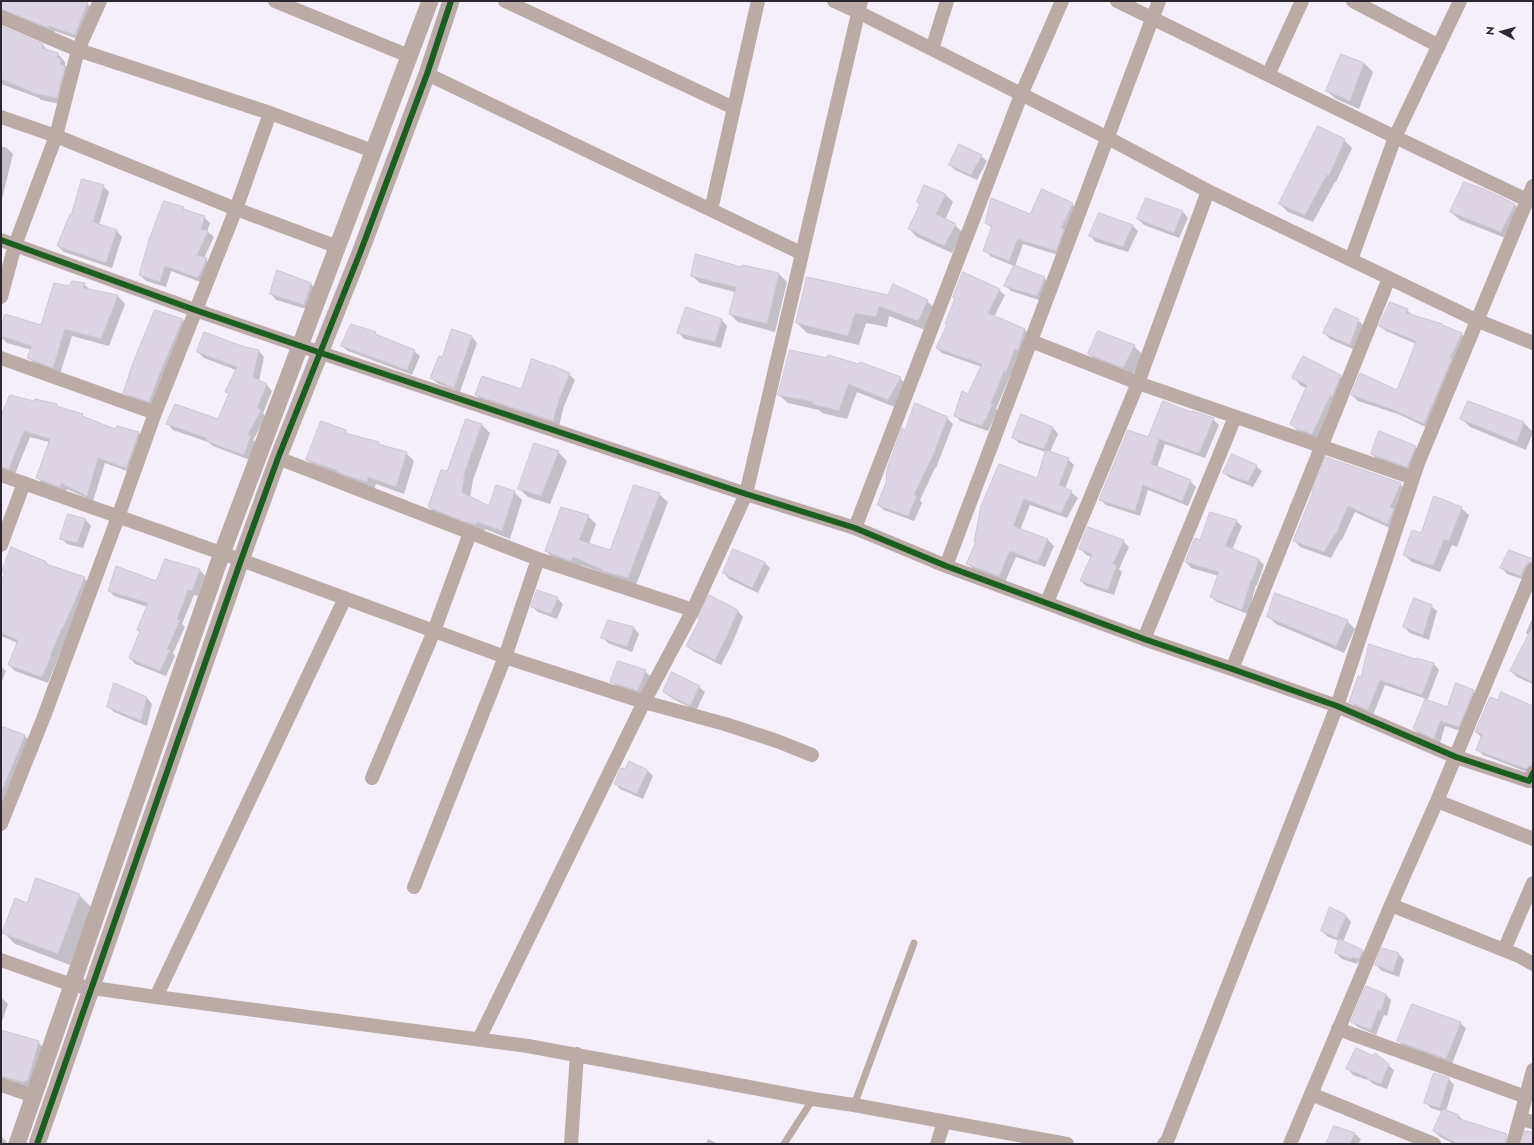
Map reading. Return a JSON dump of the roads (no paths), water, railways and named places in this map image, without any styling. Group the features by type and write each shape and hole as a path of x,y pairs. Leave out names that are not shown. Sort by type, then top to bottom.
{"street":[{"path":"1,297 16,245 56,136 78,50 100,1"},
{"path":"275,1 409,56"},
{"path":"17,1144 222,553 430,1"},
{"path":"37,1144 241,560 278,458 321,353 427,74 451,1"},
{"path":"505,1 734,108"},
{"path":"711,210 758,1"},
{"path":"834,1 859,6 932,49 1108,138 1208,191 1476,320 1533,343"},
{"path":"932,49 947,1"},
{"path":"855,528 1021,94 1062,1"},
{"path":"1117,1 1395,138 1527,200"},
{"path":"946,566 1159,1"},
{"path":"1268,75 1302,1"},
{"path":"1353,1 1439,46"},
{"path":"1352,260 1395,138 1460,1"},
{"path":"479,1039 644,702 693,610 746,494 859,6"},
{"path":"1,17 78,50 270,113 373,151"},
{"path":"427,74 801,254"},
{"path":"1,824 40,726 155,413 236,209 270,113"},
{"path":"1,117 56,136 236,209 338,247"},
{"path":"1164,1144 1168,1139 1337,706 1413,478 1476,320 1533,186"},
{"path":"1047,602 1138,383 1208,191"},
{"path":"1,240 300,346 746,494 855,528 946,566 1144,639 1337,706 1456,757 1532,778"},
{"path":"1232,669 1389,278"},
{"path":"1030,341 1138,383 1413,478"},
{"path":"1,358 155,413"},
{"path":"1144,639 1236,417"},
{"path":"278,458 538,559 693,610"},
{"path":"1,474 505,657 644,702 770,738 812,755"},
{"path":"1,545 24,483"},
{"path":"372,778 434,631 470,533"},
{"path":"414,887 505,657 538,559"},
{"path":"1290,1144 1391,905 1438,801 1533,570"},
{"path":"156,997 345,598"},
{"path":"1438,801 1533,839"},
{"path":"1504,950 1533,883"},
{"path":"1391,905 1519,956 1533,964"},
{"path":"1,960 72,985 528,1046 813,1099 854,1105 1036,1141 1067,1144"},
{"path":"1338,1029 1526,1097"},
{"path":"571,1144 577,1054"},
{"path":"1513,1144 1526,1121 1526,1097 1533,1070"},
{"path":"1,1085 34,1096"},
{"path":"1311,1094 1434,1144"},
{"path":"937,1144 944,1122"}],"lane":[{"path":"854,1105 914,943"},
{"path":"784,1144 813,1099"}]}
